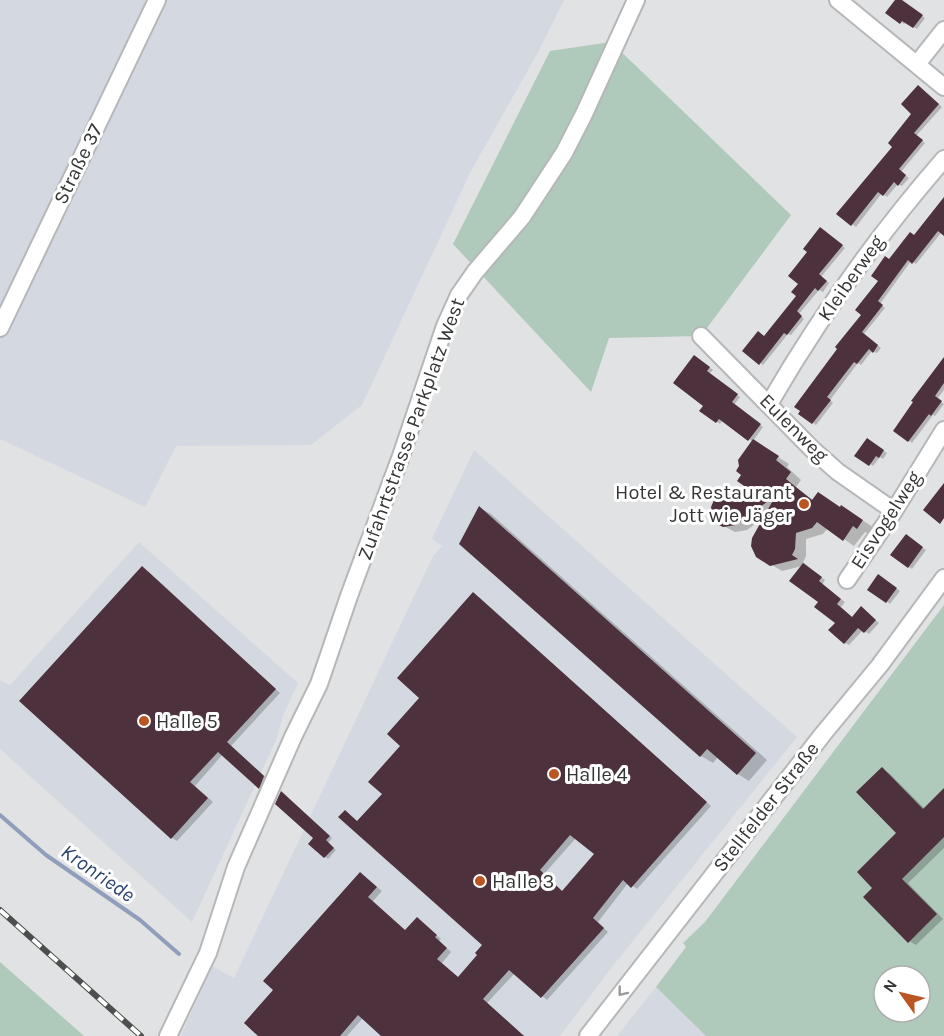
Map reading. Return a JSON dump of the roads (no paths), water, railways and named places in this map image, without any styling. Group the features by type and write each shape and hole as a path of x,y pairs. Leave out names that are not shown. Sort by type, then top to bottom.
{"street":[{"name":"Straße 37","path":"0,328 157,0"},
{"name":"Zufahrtstrasse Parkplatz West","path":"168,1036 208,953 236,867 319,684 445,326 459,295 475,272 522,217 564,153 636,0"},
{"path":"838,0 944,87"},
{"path":"917,64 944,30"},
{"name":"Kleiberweg","path":"769,404 801,350 865,255 944,159"},
{"name":"Eulenweg","path":"701,336 812,449 838,472 894,511"},
{"name":"Eisvogelweg","path":"847,580 894,511 944,430"},
{"name":"Stellfelder Straße","path":"588,1036 823,734 880,665 944,578"}],"waterway":[{"name":"Kronriede","path":"0,815 46,855 140,920 179,954"}],"railway":[{"path":"0,910 141,1036"}],"place":[{"name":"Hotel & Restaurant Jott wie Jäger","path":"804,504"},
{"name":"Halle 5","path":"144,721"},
{"name":"Halle 4","path":"554,774"},
{"name":"Halle 3","path":"480,881"}]}
